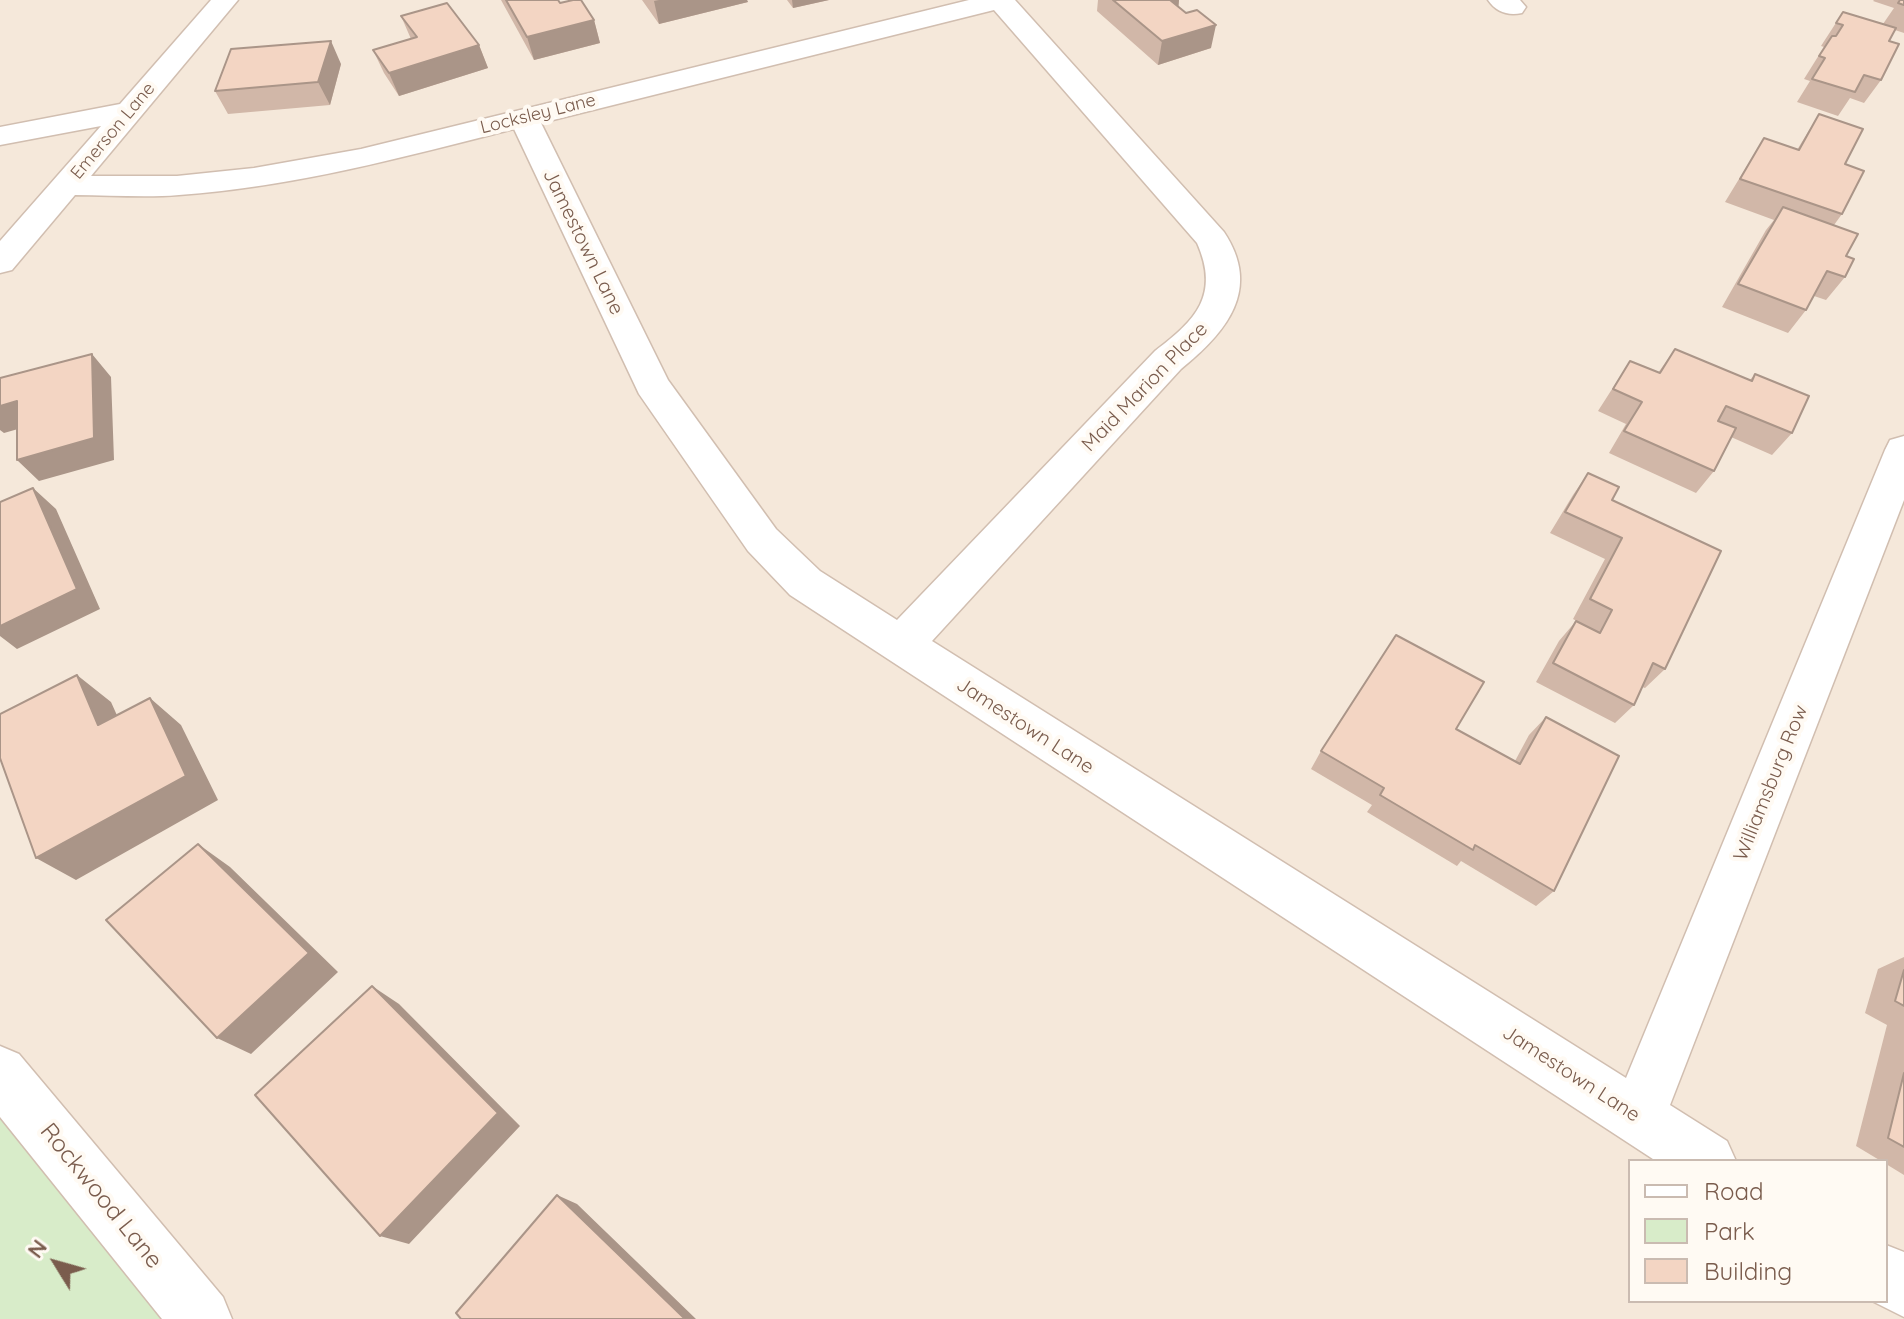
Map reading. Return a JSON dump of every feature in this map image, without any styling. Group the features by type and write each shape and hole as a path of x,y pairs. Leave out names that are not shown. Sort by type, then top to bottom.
{"street":[{"name":"Emerson Lane","path":"0,262 225,0"},
{"name":"Locksley Lane","path":"68,185 177,186 254,177 361,158 1001,0"},
{"name":"Maid Marion Place","path":"900,646 1168,360 1198,338 1219,305 1224,283 1223,259 1212,239 1001,0"},
{"path":"0,136 130,111"},
{"name":"Jamestown Lane","path":"524,118 652,385 762,540 805,583 1704,1159"},
{"name":"Williamsburg Row","path":"1638,1117 1904,450"},
{"name":"Rockwood Lane","path":"0,1073 201,1319"}],"shaded area":[{"path":"0,0 1904,0 1904,1319 0,1319"}],"green space":[{"path":"0,1073 201,1319 0,1319"}],"building":[{"path":"506,0 558,0 560,3 581,0 594,20 527,37"},
{"path":"1113,0 1170,0 1186,13 1197,10 1216,25 1162,41"},
{"path":"447,3 479,45 389,73 373,50 417,37 401,16"},
{"path":"1843,12 1896,28 1889,41 1899,44 1881,80 1864,75 1855,92 1812,79 1825,58 1819,56 1843,25 1836,23"},
{"path":"331,41 318,82 215,91 231,49"},
{"path":"1819,114 1863,129 1845,164 1864,171 1842,214 1740,179 1764,138 1799,150"},
{"path":"1783,207 1858,234 1846,256 1854,259 1845,277 1827,271 1806,310 1738,284"},
{"path":"1675,349 1752,381 1755,374 1809,396 1792,433 1726,406 1718,421 1736,428 1714,471 1624,431 1642,402 1613,389 1630,361 1660,373"},
{"path":"92,354 94,438 17,460 17,401 0,406 0,378"},
{"path":"1588,473 1619,487 1612,500 1721,551 1665,669 1653,663 1634,705 1553,663 1576,621 1600,633 1612,610 1590,599 1622,538 1565,512"},
{"path":"33,488 77,589 0,626 0,502"},
{"path":"1396,635 1484,682 1456,729 1520,764 1546,717 1619,756 1554,891 1475,845 1473,850 1380,795 1384,788 1321,751"},
{"path":"77,675 98,725 150,698 186,776 36,858 0,758 0,714"},
{"path":"198,844 309,953 217,1038 106,920"},
{"path":"1904,970 1904,1006 1895,1001"},
{"path":"372,986 498,1113 380,1236 255,1095"},
{"path":"1904,1073 1904,1147 1888,1138"},
{"path":"557,1195 685,1319 461,1319 456,1313"}]}
